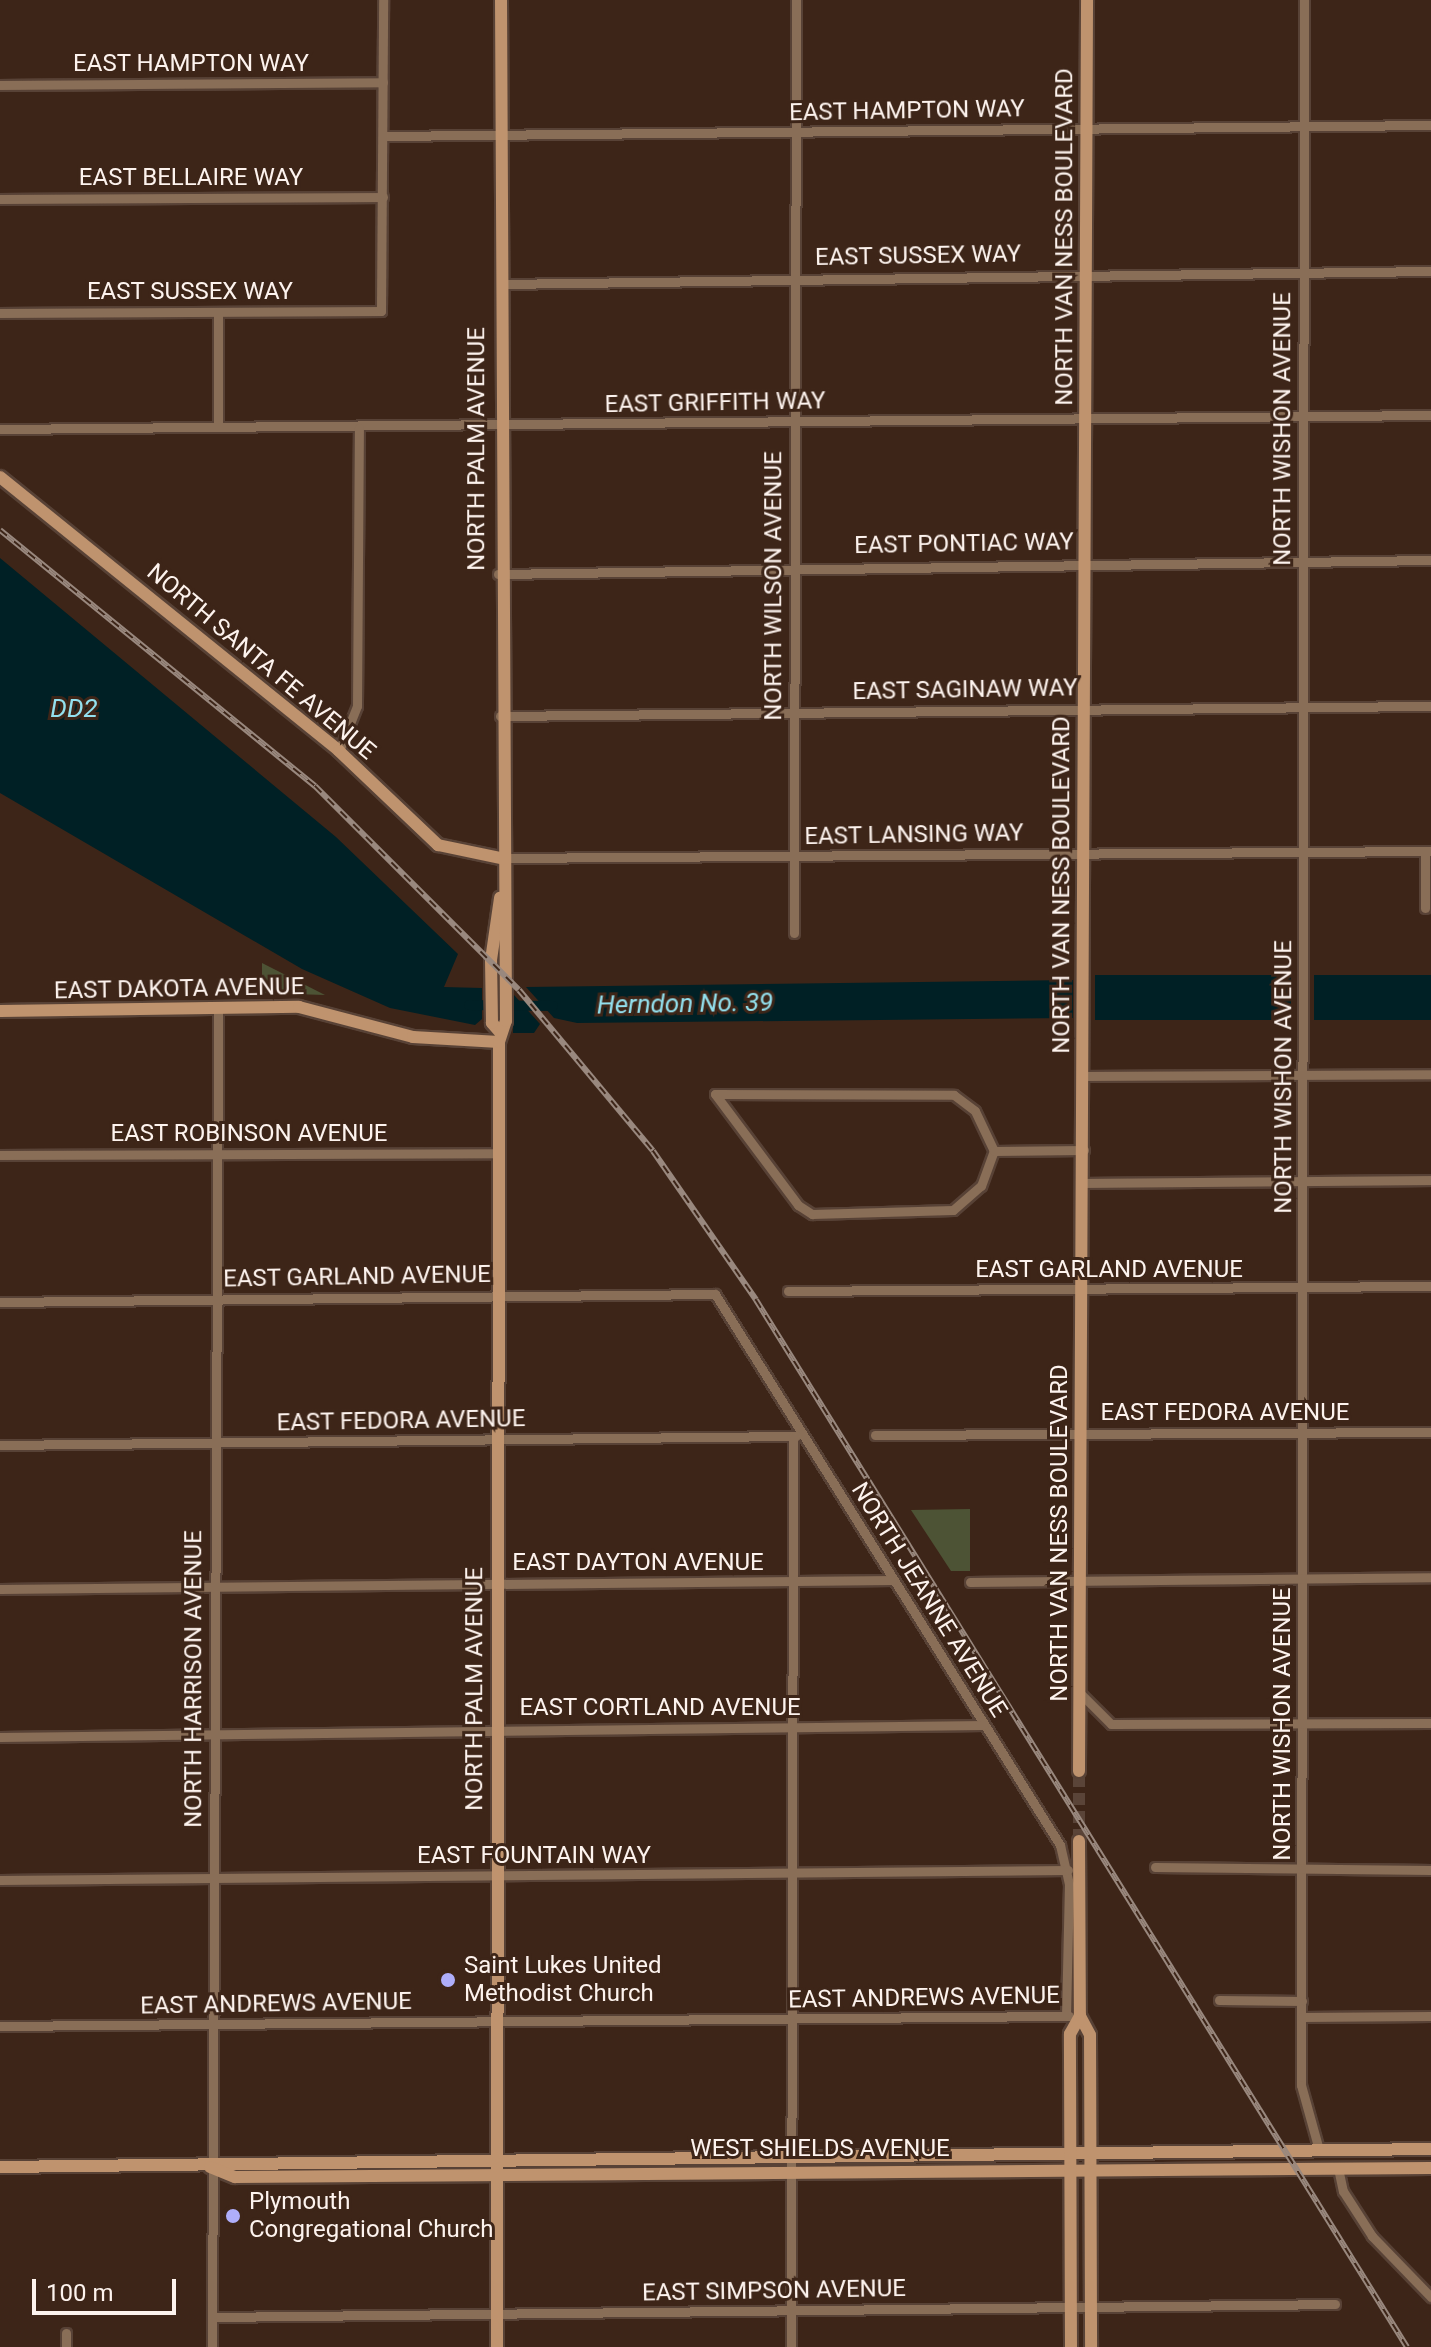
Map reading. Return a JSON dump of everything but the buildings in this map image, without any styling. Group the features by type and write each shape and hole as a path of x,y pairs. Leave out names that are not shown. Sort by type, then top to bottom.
{"main road":[{"name":"NORTH PALM AVENUE","path":"497,2347 499,1028 505,991 500,898 498,574 501,0"},
{"name":"NORTH VAN NESS BOULEVARD","path":"1079,1771 1083,1433 1087,0"},
{"name":"NORTH SANTA FE AVENUE","path":"0,477 339,751 438,845 500,858"},
{"name":"NORTH PALM AVENUE","path":"499,1028 491,989 491,920 500,898"},
{"name":"EAST DAKOTA AVENUE","path":"0,1011 218,1011 299,1007 413,1037 499,1028"},
{"path":"1079,1841 1080,2016 1090,2035 1091,2347"},
{"path":"1071,2347 1070,2034 1080,2016"},
{"name":"WEST SHIELDS AVENUE","path":"0,2167 210,2167 235,2158 1431,2149"},
{"name":"WEST SHIELDS AVENUE","path":"210,2167 235,2177 791,2170 1431,2168"}],"street":[{"path":"383,0 383,197"},
{"name":"NORTH WILSON AVENUE","path":"794,933 796,0"},
{"name":"NORTH WISHON AVENUE","path":"1304,0 1305,1433 1301,2085 1319,2150"},
{"name":"EAST HAMPTON WAY","path":"0,85 383,82"},
{"name":"EAST HAMPTON WAY","path":"383,136 1431,125"},
{"name":"EAST SUSSEX WAY","path":"0,313 381,311 383,197"},
{"name":"EAST BELLAIRE WAY","path":"0,199 383,197"},
{"name":"EAST SUSSEX WAY","path":"501,284 1431,271"},
{"path":"218,313 218,427"},
{"name":"EAST GRIFFITH WAY","path":"0,429 359,428 1431,415"},
{"path":"339,751 357,706 359,428"},
{"name":"EAST PONTIAC WAY","path":"498,574 795,566 1431,560"},
{"name":"EAST SAGINAW WAY","path":"500,716 1431,706"},
{"name":"EAST LANSING WAY","path":"500,858 1428,851 1425,908"},
{"name":"NORTH HARRISON AVENUE","path":"212,2347 209,2025 216,1734 218,1011"},
{"path":"1084,1076 1431,1074"},
{"path":"715,1094 954,1095 975,1111 994,1151 981,1186 953,1210 827,1214 798,1205 715,1094"},
{"path":"994,1151 1084,1150"},
{"name":"EAST ROBINSON AVENUE","path":"0,1155 499,1153"},
{"path":"1084,1183 1431,1180"},
{"name":"EAST GARLAND AVENUE","path":"788,1291 1431,1286"},
{"name":"EAST GARLAND AVENUE","path":"0,1302 216,1301 499,1294 715,1294"},
{"name":"NORTH JEANNE AVENUE","path":"715,1294 797,1435 893,1580 1060,1845 1068,1870 1070,1940 1066,2016"},
{"name":"EAST FEDORA AVENUE","path":"875,1435 1431,1432"},
{"path":"791,2347 792,1582 797,1435"},
{"name":"EAST FEDORA AVENUE","path":"0,1445 797,1435"},
{"path":"970,1582 1431,1577"},
{"name":"EAST DAYTON AVENUE","path":"0,1589 893,1580"},
{"path":"1081,1694 1111,1724 1431,1723"},
{"name":"EAST CORTLAND AVENUE","path":"0,1737 984,1725"},
{"path":"1155,1867 1431,1870"},
{"name":"EAST FOUNTAIN WAY","path":"0,1880 792,1875 1068,1870"},
{"name":"NORTH JEANNE AVENUE","path":"1070,1940 1079,1967"},
{"path":"1219,2000 1302,2001"},
{"name":"EAST ANDREWS AVENUE","path":"0,2026 1080,2016"},
{"path":"1302,2017 1431,2016"},
{"path":"1338,2168 1343,2191 1372,2236 1431,2297"},
{"name":"EAST SIMPSON AVENUE","path":"213,2317 1335,2304"},
{"path":"66,2333 66,2347"}],"green space":[{"path":"262,963 325,995 262,993"},
{"path":"970,1509 970,1571 951,1571 911,1510"}],"water":[{"name":"DD2","path":"0,558 336,837 458,954 444,987 482,988 482,1019 475,1025 390,1008 302,969 0,793"},
{"path":"1095,975 1291,975 1291,1020 1095,1020"},
{"path":"1314,975 1431,975 1431,1020 1314,1020"},
{"path":"1073,980 1073,1018 577,1023 554,1018 526,987"},
{"path":"514,995 540,1024 534,1033 513,1033"}],"waterway":[{"name":"Herndon No. 39","path":"469,1005 553,1006"}],"tunnel":[{"path":"1079,1771 1079,1841"}],"railway":[{"path":"0,530 315,786 519,990 653,1151 756,1300 1407,2347"}],"place":[{"name":"Saint Lukes United Methodist Church","path":"448,1980"},
{"name":"Plymouth Congregational Church","path":"233,2216"}]}
